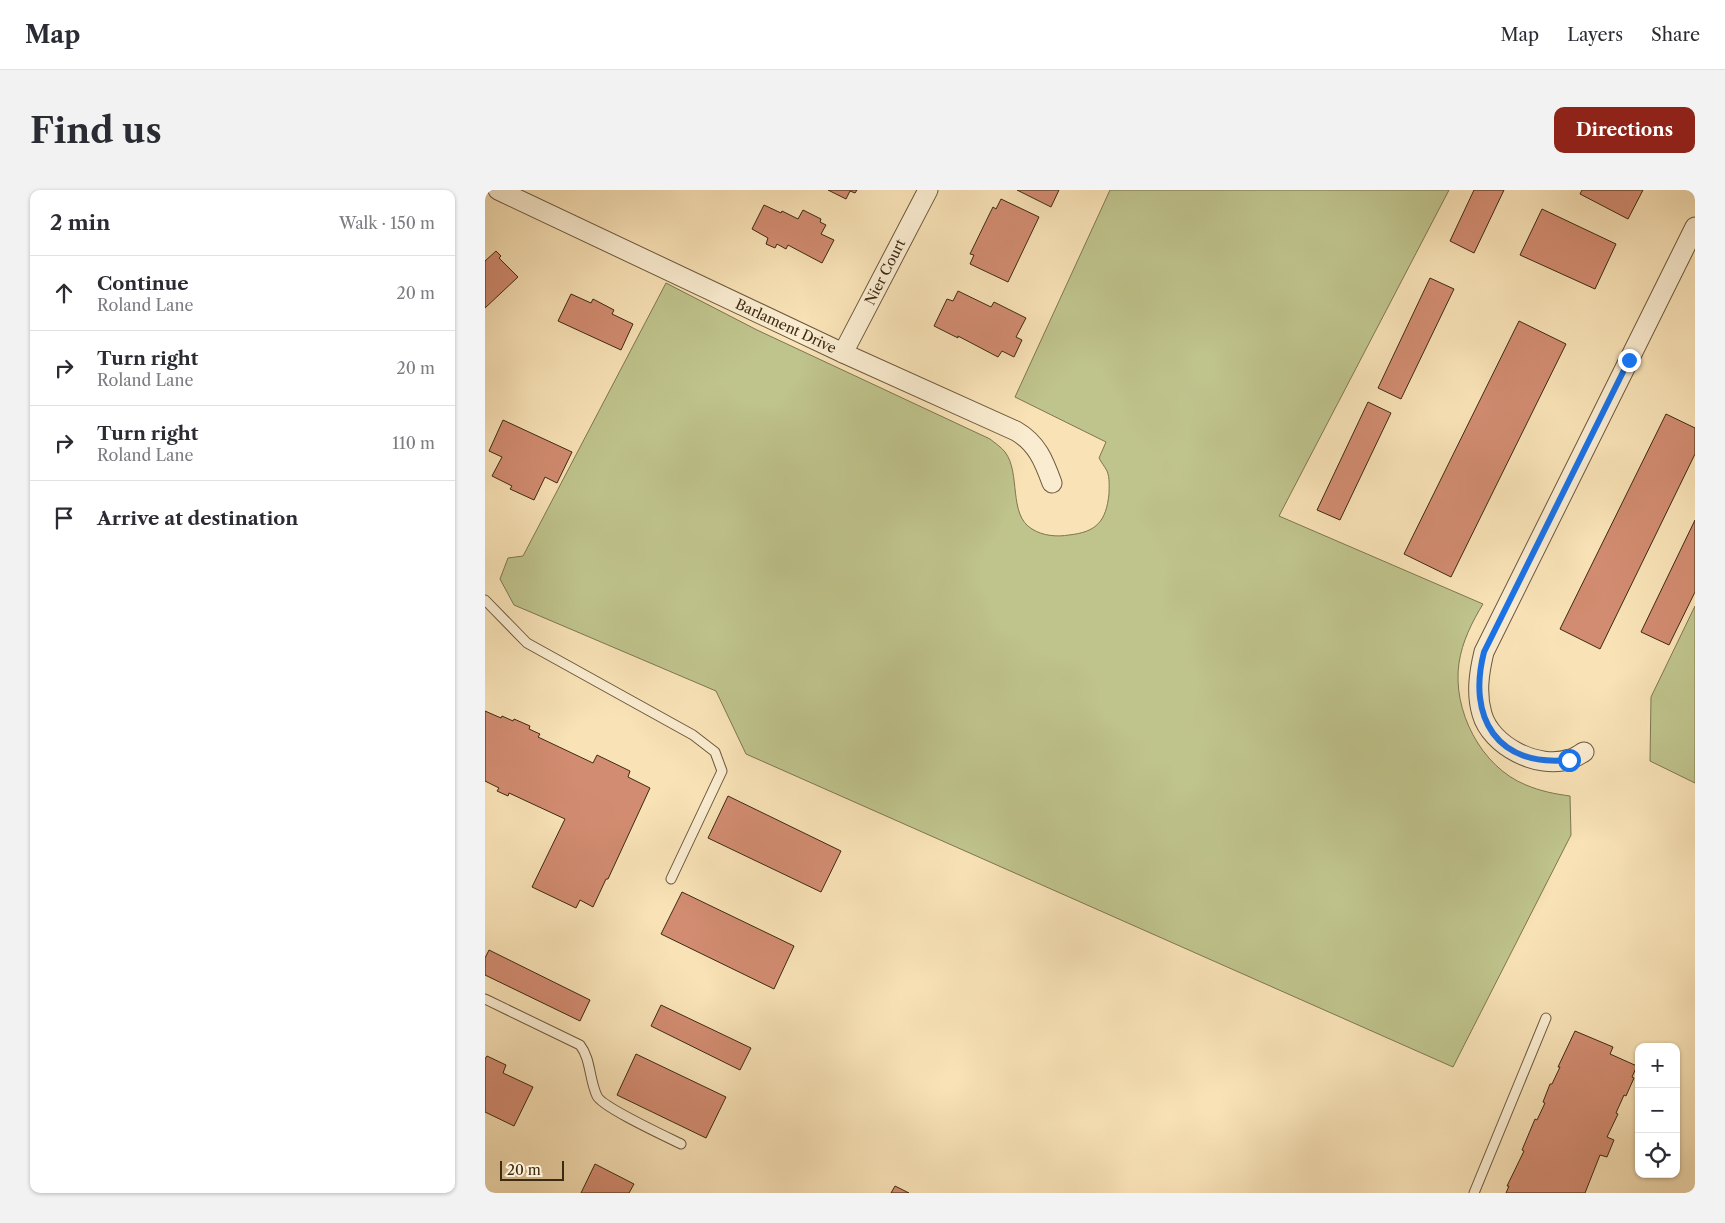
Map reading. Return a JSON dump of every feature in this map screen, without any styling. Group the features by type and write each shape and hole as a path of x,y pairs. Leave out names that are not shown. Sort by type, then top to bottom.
{"street":[{"name":"Barlament Drive","path":"498,190 1026,437 1036,447 1045,463 1052,483"},
{"name":"Nier Court","path":"843,353 928,190"},
{"path":"1584,752 1569,760 1553,762 1533,759 1506,746 1488,726 1482,715 1479,680 1481,666 1484,652 1695,227"}],"lane":[{"path":"485,600 527,643 693,735 715,752 722,771 671,880"},
{"path":"485,999 580,1045 586,1053 589,1072 598,1098 612,1108 681,1144"},
{"path":"1474,1193 1546,1018"}],"green space":[{"path":"1110,190 1449,190 1279,516 1483,604 1468,632 1462,647 1459,663 1458,681 1465,718 1483,751 1510,777 1537,789 1570,796 1571,835 1453,1067 746,754 716,691 514,605 500,579 508,558 523,556 666,283 757,330 990,439 1005,452 1010,461 1020,514 1025,523 1032,529 1045,535 1060,536 1079,533 1093,528 1102,518 1108,503 1108,474 1099,458 1106,442 1015,397"},
{"path":"1695,606 1695,783 1650,761 1651,697"}],"building":[{"path":"828,190 857,190 855,193 850,191 846,199"},
{"path":"1017,190 1059,190 1051,207"},
{"path":"1474,190 1504,190 1474,253 1450,241"},
{"path":"1582,190 1643,190 1628,219 1580,194"},
{"path":"1001,199 1039,217 1008,282 970,264 974,255 970,254 993,207 996,209"},
{"path":"764,205 798,219 803,210 821,219 820,222 826,225 821,234 834,240 822,263 788,245 786,249 777,244 775,248 766,244 768,238 752,229"},
{"path":"1542,209 1616,244 1595,289 1520,255"},
{"path":"496,251 501,256 499,258 518,277 485,308 485,261"},
{"path":"1430,278 1454,289 1401,399 1378,388"},
{"path":"958,291 991,307 994,302 1026,318 1016,337 1022,340 1014,357 1002,351 998,357 934,326 947,299 953,301"},
{"path":"571,294 591,303 593,299 614,310 612,314 633,324 621,350 558,321"},
{"path":"1519,321 1566,344 1451,577 1404,554"},
{"path":"1368,402 1391,413 1340,520 1317,510"},
{"path":"1666,414 1695,428 1695,454 1600,649 1560,629"},
{"path":"503,420 572,452 557,483 545,477 534,500 510,489 512,486 492,476 502,457 489,451"},
{"path":"1695,520 1695,592 1669,645 1641,632"},
{"path":"485,711 501,718 502,716 513,721 514,719 530,726 529,729 540,734 538,737 593,763 597,755 630,771 628,777 650,788 593,907 580,900 576,908 532,887 565,819 509,793 508,796 497,791 499,788 485,781"},
{"path":"728,796 841,851 821,892 708,838"},
{"path":"682,892 794,946 774,989 661,934"},
{"path":"489,950 590,1000 580,1021 485,975 485,958"},
{"path":"661,1005 751,1048 740,1070 651,1026"},
{"path":"1575,1031 1613,1047 1610,1054 1635,1065 1632,1077 1634,1078 1626,1096 1624,1095 1616,1113 1618,1114 1607,1137 1614,1140 1607,1157 1600,1155 1585,1193 1506,1193 1509,1186 1507,1186 1524,1151 1522,1150 1535,1119 1537,1120 1545,1103 1543,1102 1550,1084 1552,1084 1560,1067 1558,1067"},
{"path":"636,1054 726,1097 706,1138 617,1095"},
{"path":"487,1056 506,1065 503,1073 533,1087 514,1126 485,1112 485,1059"},
{"path":"595,1164 634,1184 629,1193 581,1193"},
{"path":"895,1186 909,1193 891,1193"}],"route":[{"path":"1569,760 1553,762 1533,759 1519,754 1495,736 1482,715 1479,699 1481,666 1484,652 1629,360"}]}
